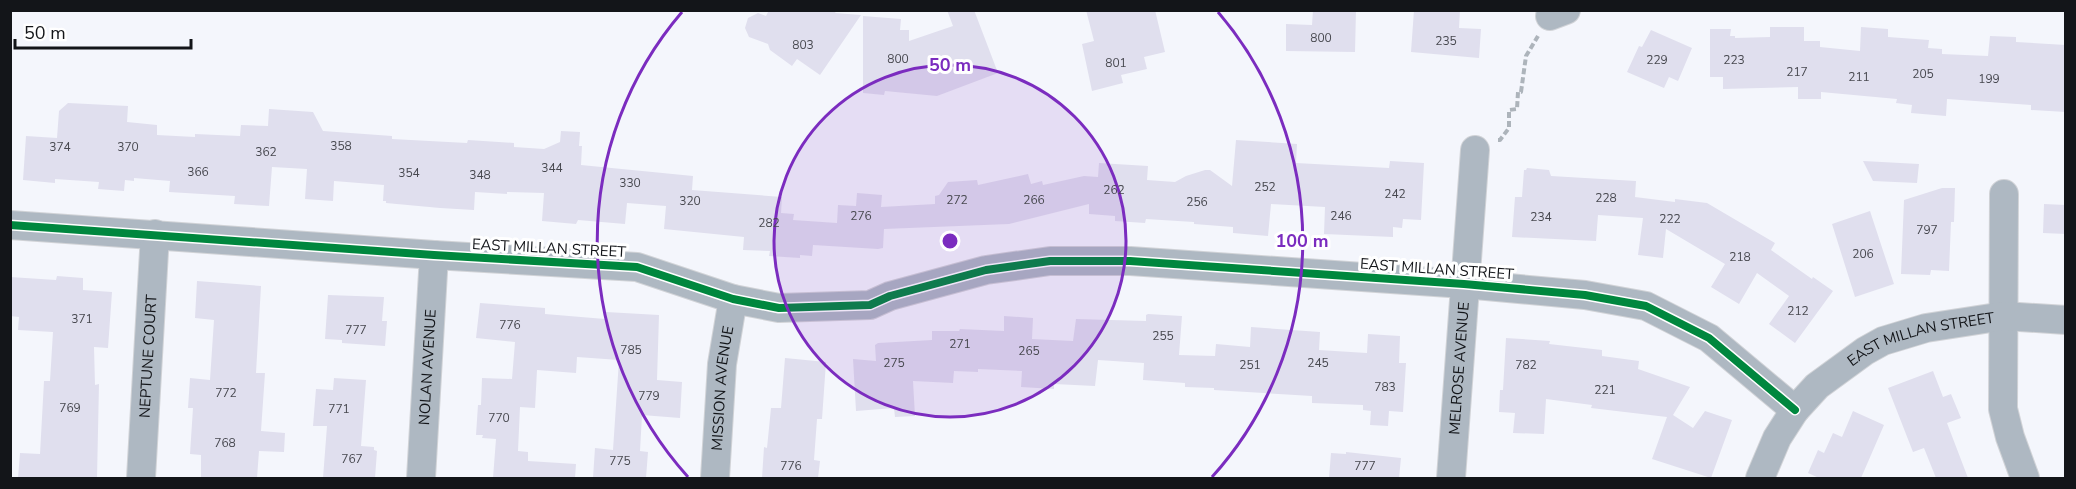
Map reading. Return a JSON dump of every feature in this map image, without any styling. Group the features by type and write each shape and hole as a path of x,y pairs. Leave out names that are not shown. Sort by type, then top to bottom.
{"street":[{"name":"MELROSE AVENUE","path":"1452,478 1475,150"},
{"path":"2004,194 2004,410 2010,437 2025,478"},
{"name":"EAST MILLAN STREET","path":"10,225 637,267 733,300 779,308 870,305 890,296 986,270 1050,261 1130,261 1464,284 1585,295 1646,306 1708,338 1795,410 1817,386 1865,351 1883,341 1926,328 2004,316 2066,320"},
{"name":"NEPTUNE COURT","path":"141,478 155,234"},
{"name":"NOLAN AVENUE","path":"421,478 434,255"},
{"name":"MISSION AVENUE","path":"715,478 722,364 733,300"},
{"path":"1760,478 1777,438 1795,410"}],"path":[{"path":"1505,133 1509,128 1509,110 1517,109 1518,92 1521,92 1527,56"}],"building":[{"path":"769,10 837,10 835,13 861,15 820,75 797,59 792,66 770,50 768,44 749,37 745,28 748,18 758,13 766,16"},
{"path":"947,10 974,10 998,73 937,96 885,91 884,95 863,93 863,16 901,19 900,30 909,30 909,41 953,26"},
{"path":"1086,10 1155,10 1165,52 1144,57 1147,69 1121,75 1123,83 1092,91 1082,44 1094,41"},
{"path":"1313,10 1356,10 1355,52 1286,51 1286,24 1312,25"},
{"path":"1414,10 1460,10 1459,28 1481,29 1479,58 1411,52"},
{"path":"1770,27 1804,27 1804,41 1820,41 1820,47 1860,51 1861,27 1888,29 1888,37 1929,40 1928,48 1942,49 1942,54 1988,56 1990,36 2016,37 2016,42 2066,45 2066,112 2031,110 2031,105 1947,99 1946,116 1911,113 1912,105 1896,103 1897,99 1821,92 1821,99 1798,99 1798,87 1723,89 1723,77 1710,77 1710,29 1731,29 1730,36 1735,36 1735,38 1770,37"},
{"path":"1651,30 1692,48 1678,81 1669,77 1664,88 1627,72 1639,46 1642,47"},
{"path":"68,103 128,106 127,122 157,125 157,135 240,136 241,125 268,126 269,109 313,112 323,131 392,136 392,139 514,143 514,147 544,149 560,142 561,131 580,132 581,165 693,176 692,190 782,197 781,213 794,214 793,220 837,223 838,205 856,206 857,193 882,195 881,207 935,204 935,196 939,195 948,182 977,180 978,185 1028,174 1031,184 1042,181 1043,185 1084,176 1098,177 1099,163 1148,166 1147,180 1175,182 1186,176 1210,170 1232,186 1236,140 1297,144 1296,163 1389,168 1390,161 1424,163 1421,220 1403,219 1402,228 1393,227 1393,237 1324,234 1325,207 1271,204 1268,236 1233,233 1233,227 1194,224 1194,222 1146,219 1145,223 1115,221 1115,216 1089,214 1089,204 1009,224 884,229 883,248 878,249 813,245 812,256 800,255 800,258 769,256 770,251 743,250 744,237 664,229 666,206 627,203 625,224 578,220 576,224 542,221 544,193 475,192 474,210 386,203 383,201 384,185 334,181 333,201 305,199 307,169 272,167 269,206 234,204 235,196 169,192 170,181 134,178 134,181 125,180 124,191 98,189 99,182 55,179 55,183 23,180 26,136 57,138 59,111"},
{"path":"1863,161 1919,164 1917,183 1873,181"},
{"path":"1527,168 1549,170 1551,176 1636,181 1635,197 1707,203 1775,243 1771,250 1833,291 1795,343 1769,324 1789,296 1757,273 1739,304 1711,287 1725,264 1666,229 1663,258 1638,255 1643,218 1598,215 1596,241 1512,237 1515,197 1522,197 1524,170"},
{"path":"1942,188 1955,188 1949,271 1931,270 1930,275 1901,274 1904,200"},
{"path":"2044,204 2066,205 2066,234 2043,233"},
{"path":"1870,211 1894,284 1855,297 1832,224"},
{"path":"57,276 83,278 83,290 112,292 108,348 94,347 95,385 99,384 97,478 18,478 20,453 40,454 44,381 50,381 53,332 18,330 19,317 10,316 10,277 56,280"},
{"path":"197,281 261,286 256,373 265,373 261,431 285,433 284,452 259,451 257,478 201,478 201,455 190,454 193,408 188,408 190,378 210,380 214,320 195,318"},
{"path":"328,295 384,297 382,321 387,321 385,346 342,343 342,340 325,339"},
{"path":"480,303 545,308 545,314 605,319 606,312 659,315 657,380 682,382 680,418 642,415 640,451 648,452 646,478 593,478 595,448 613,450 619,360 577,357 576,373 537,370 535,408 520,407 518,451 528,452 528,461 576,464 575,478 493,478 496,439 476,435 478,405 481,405 482,378 512,379 515,342 476,338"},
{"path":"1148,314 1182,316 1179,355 1215,356 1216,344 1250,347 1251,327 1320,332 1319,350 1367,353 1368,334 1400,336 1399,363 1406,363 1403,412 1389,411 1388,426 1370,425 1371,411 1363,410 1363,405 1312,403 1312,396 1214,390 1214,388 1185,387 1185,383 1143,380 1144,363 1098,360 1095,386 1054,384 1054,389 1021,387 1022,371 978,369 978,372 954,371 953,383 913,381 915,416 895,417 894,408 856,411 853,359 876,361 875,345 878,343 932,340 932,331 959,331 960,329 1004,331 1004,316 1033,318 1032,339 1073,341 1076,319 1146,321"},
{"path":"1506,338 1550,341 1549,344 1602,350 1602,356 1639,361 1638,369 1690,387 1673,415 1693,428 1705,411 1732,420 1711,478 1652,459 1667,417 1591,408 1592,405 1546,399 1544,434 1513,433 1515,413 1499,412 1500,390 1503,390"},
{"path":"785,358 826,362 822,419 817,419 814,460 820,461 818,478 762,478 764,447 767,448 771,408 781,408"},
{"path":"1933,371 1943,397 1951,394 1961,418 1947,423 1968,478 1936,478 1924,448 1913,452 1888,388"},
{"path":"334,378 366,380 361,446 374,447 377,451 375,478 323,478 327,426 313,426 316,389 333,390"},
{"path":"1853,411 1884,425 1861,478 1819,478 1808,473 1818,450 1824,453 1833,433 1842,437"},
{"path":"1346,452 1401,458 1399,478 1329,478 1331,453 1346,454"}],"cycle path":[{"path":"10,225 637,267 733,299 779,308 870,305 890,296 986,270 1050,261 1130,261 1464,284 1585,295 1646,306 1709,338 1795,410"}]}
